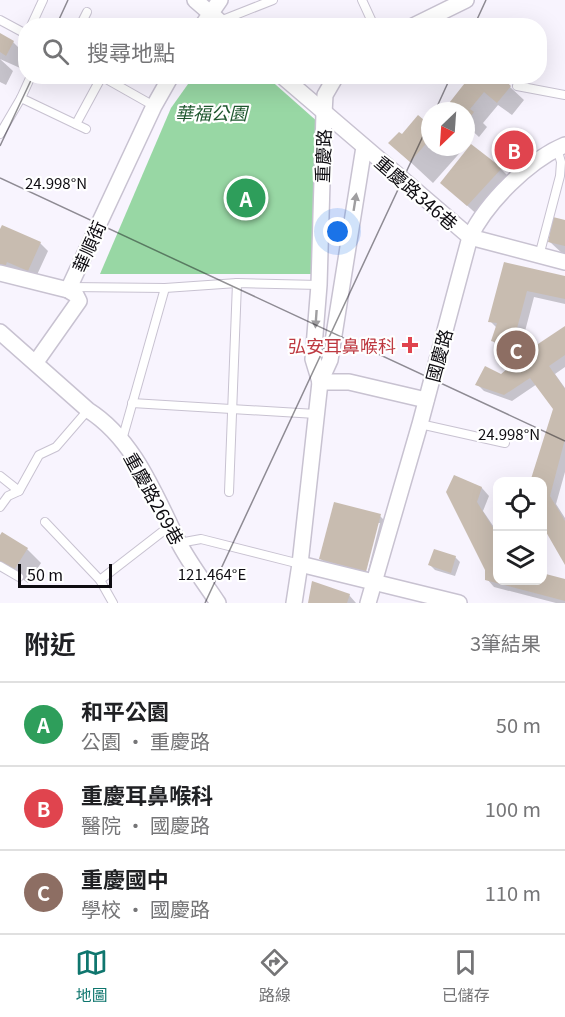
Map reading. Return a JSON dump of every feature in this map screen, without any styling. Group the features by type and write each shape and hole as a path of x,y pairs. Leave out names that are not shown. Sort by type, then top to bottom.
{"street":[{"path":"195,0 216,12"},
{"path":"429,18 466,0"},
{"name":"華順街","path":"0,273 69,288 166,84"},
{"path":"291,84 324,113"},
{"path":"324,113 325,94 331,84"},
{"name":"重慶路","path":"294,603 320,382 330,360 364,147 324,113"},
{"name":"重慶路","path":"320,382 313,359 319,285 324,113"},
{"name":"重慶路346巷","path":"364,147 470,237"},
{"name":"國慶路","path":"368,603 420,424 470,237 478,219 508,186 548,153 561,147"},
{"path":"470,237 565,262"},
{"path":"36,362 79,301 69,288"},
{"name":"重慶路269巷","path":"0,332 88,410 100,417 122,440 136,461 179,543 218,603"},
{"path":"320,382 349,382 426,400"},
{"path":"300,564 459,603"}],"lane":[{"path":"35,18 43,0"},
{"path":"216,12 273,0"},
{"path":"362,0 370,18"},
{"path":"84,18 87,12"},
{"path":"0,20 18,30"},
{"path":"0,134 27,84"},
{"path":"76,124 98,84"},
{"path":"115,84 154,106"},
{"path":"517,86 565,95"},
{"path":"21,98 86,129"},
{"path":"539,256 560,176 561,147"},
{"path":"69,288 165,288 237,283 319,285"},
{"path":"229,492 237,283"},
{"path":"122,440 165,288"},
{"path":"132,403 316,414"},
{"path":"0,507 8,496 19,491 39,455 56,447 88,410"},
{"path":"420,424 505,443"},
{"path":"0,476 19,491"},
{"path":"45,522 100,580 113,603"},
{"path":"100,580 171,525"},
{"path":"179,543 201,539 300,564"},
{"path":"0,566 19,576"}],"green space":[{"name":"華福公園","path":"188,84 275,84 319,123 314,274 100,274 171,108"}],"building":[{"path":"0,33 14,41 6,56 0,52"},
{"path":"464,84 509,84 511,86 497,103 484,92 475,103 450,102"},
{"path":"418,115 421,118 421,149 410,162 388,143 399,132 402,134"},
{"path":"475,147 502,168 467,206 440,183 461,156 475,156"},
{"path":"553,217 565,220 565,246 548,242"},
{"path":"2,225 41,242 28,271 7,262 5,267 0,264"},
{"path":"504,262 565,276 565,299 527,291 512,347 491,341 497,323 488,322"},
{"path":"565,326 565,355 549,366 565,389 565,439 550,496 565,521 565,565 547,534 547,477 532,477 553,409 530,378 504,395 475,385 485,366 501,374 532,348"},
{"path":"454,475 482,487 477,502 493,528 493,582 485,580 485,570 446,492"},
{"path":"334,502 381,514 366,572 319,559"},
{"path":"2,532 28,548 14,570 0,562"},
{"path":"434,549 456,556 451,573 428,565"},
{"path":"547,574 565,579 565,601 504,585 547,585"},
{"path":"312,581 350,594 347,603 308,603"}],"place":[{"name":"重慶耳鼻喉科","path":"514,150"},
{"name":"和平公園","path":"246,198"},
{"name":"弘安耳鼻喉科","path":"410,345"},
{"name":"重慶國中","path":"516,350"}]}
